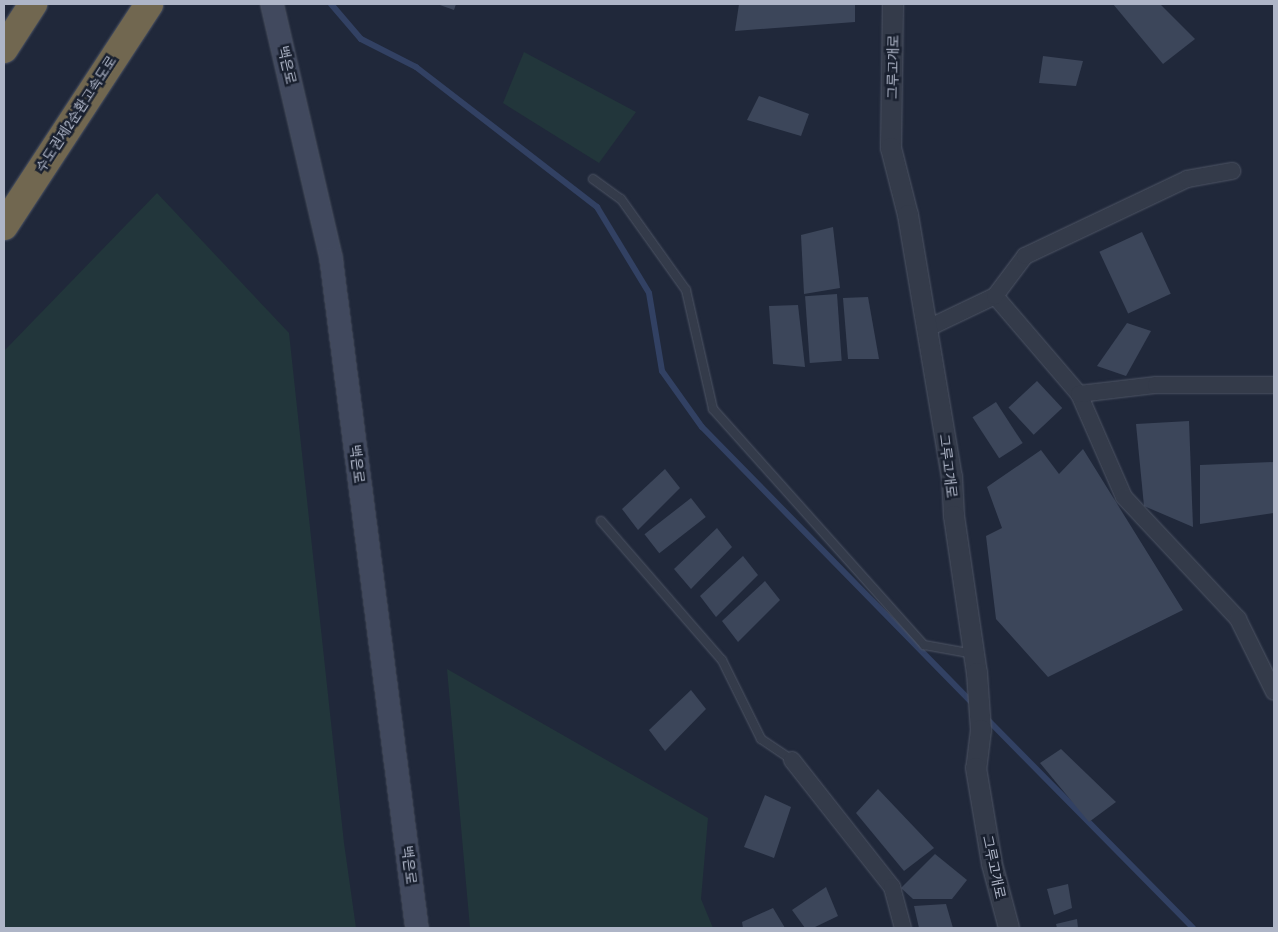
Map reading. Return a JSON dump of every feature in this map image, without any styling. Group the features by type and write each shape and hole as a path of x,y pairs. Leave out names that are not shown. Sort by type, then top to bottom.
{"highway":[{"name":"수도권제2순환고속도로","path":"4,226 69,122 149,4"},
{"path":"4,49 29,10"}],"main road":[{"name":"백은로","path":"273,7 331,258 417,928"}],"street":[{"name":"그루고개로","path":"893,4 891,148 908,215 952,477 954,516 975,664 981,730 976,768 992,864 1009,928"},
{"path":"926,329 995,296 1025,256 1186,179 1232,170"},
{"path":"995,296 1078,394 1124,497 1238,619 1274,692"},
{"path":"1078,394 1156,385 1274,385"},
{"path":"792,760 892,887 903,928"}],"lane":[{"path":"593,179 621,198 686,290 713,409 924,644 975,664"},
{"path":"601,522 722,660 762,739 792,760"}],"green space":[{"path":"524,52 636,112 599,163 503,103"},
{"path":"157,193 289,333 344,843 356,928 4,928 4,351"},
{"path":"447,669 708,818 701,899 713,928 470,928"}],"building":[{"path":"437,4 456,4 454,10"},
{"path":"739,4 855,4 855,22 735,31"},
{"path":"1113,4 1160,4 1195,39 1163,64"},
{"path":"1043,56 1083,61 1076,86 1039,83"},
{"path":"759,96 809,114 801,136 747,120"},
{"path":"833,227 840,288 804,294 801,235"},
{"path":"1142,232 1171,294 1128,313 1099,252"},
{"path":"837,294 842,361 810,363 805,296"},
{"path":"868,297 879,359 848,359 843,298"},
{"path":"798,305 805,367 773,364 769,306"},
{"path":"1127,323 1151,331 1126,376 1097,366"},
{"path":"1037,381 1062,408 1034,435 1008,408"},
{"path":"996,402 1023,443 999,458 973,417"},
{"path":"1189,421 1193,527 1144,506 1136,424"},
{"path":"1083,449 1183,610 1048,677 996,619 986,536 1002,528 987,487 1041,450 1059,474"},
{"path":"1274,462 1274,513 1200,524 1200,465"},
{"path":"665,469 680,488 638,530 622,509"},
{"path":"691,498 706,517 659,553 645,534"},
{"path":"717,528 732,547 691,589 674,569"},
{"path":"743,556 758,575 716,617 700,596"},
{"path":"765,581 780,600 738,642 722,621"},
{"path":"691,690 706,709 665,751 649,730"},
{"path":"1061,749 1116,802 1089,822 1040,763"},
{"path":"878,789 934,848 904,871 856,813"},
{"path":"765,795 791,807 774,858 744,847"},
{"path":"935,854 967,880 952,899 913,899 901,888"},
{"path":"1068,884 1072,908 1054,915 1047,889"},
{"path":"826,887 838,916 813,928 805,928 792,910"},
{"path":"946,904 953,928 919,928 914,906"},
{"path":"773,908 785,928 743,928 742,922"},
{"path":"1077,919 1078,928 1057,928 1056,924"}],"waterway":[{"path":"331,4 361,39 416,67 597,207 649,293 662,371 702,427 975,706"},
{"path":"985,717 1193,928"}]}
